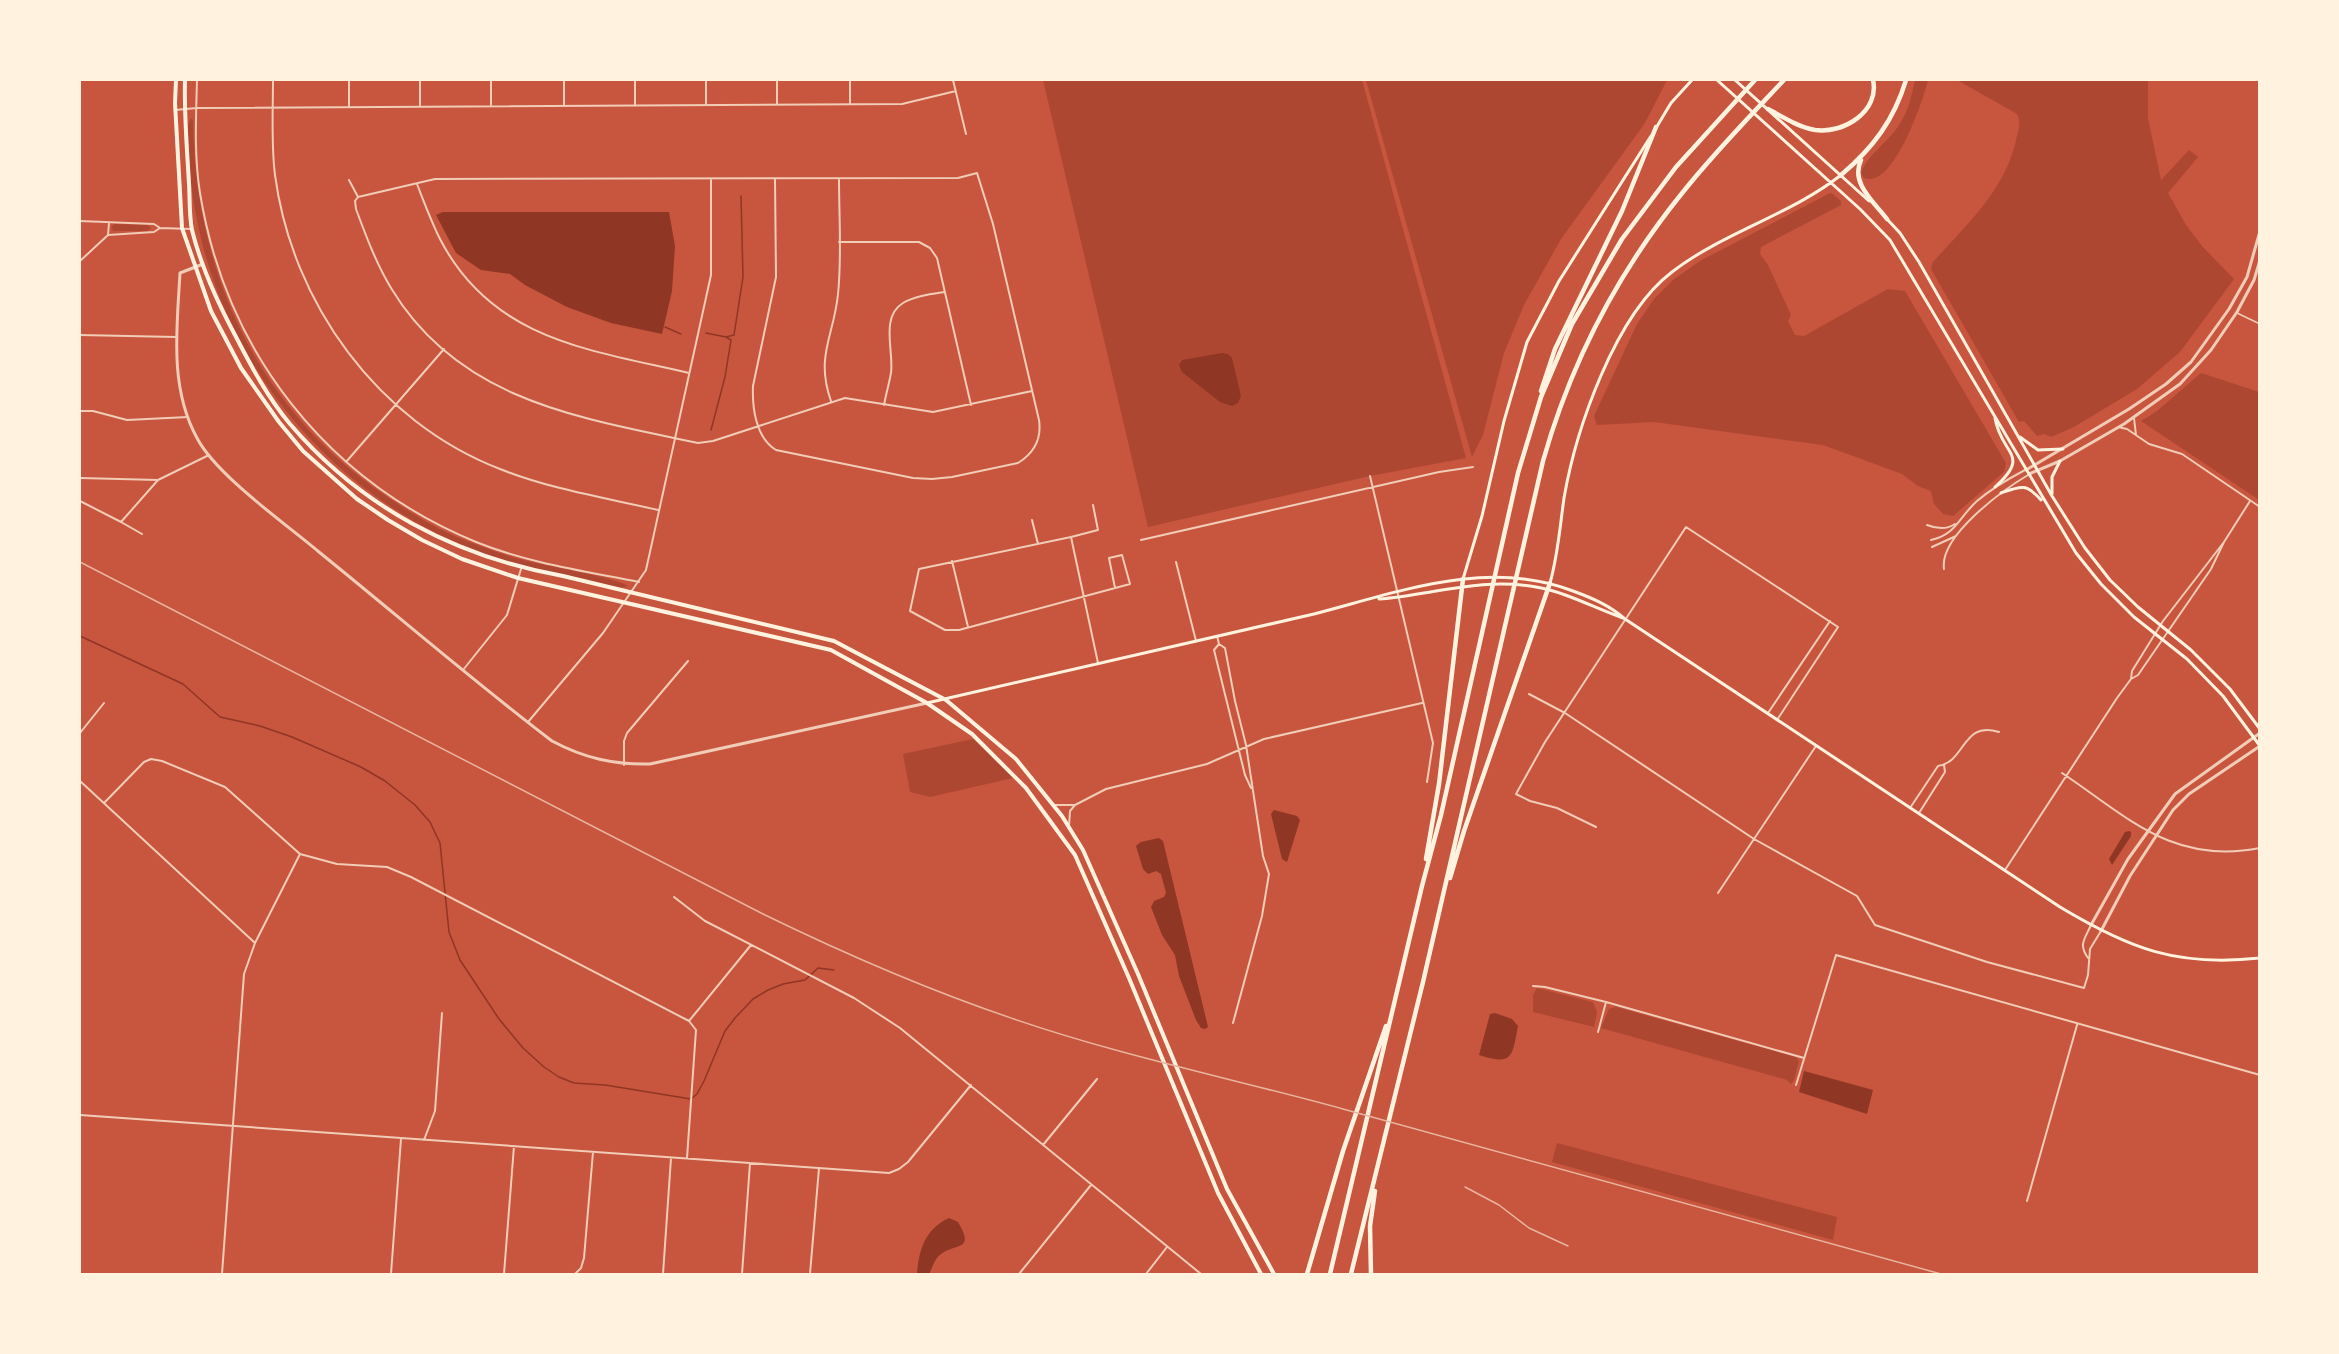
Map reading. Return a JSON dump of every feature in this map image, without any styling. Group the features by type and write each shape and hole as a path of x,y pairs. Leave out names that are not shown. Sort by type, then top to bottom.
{"highway":[{"path":"1330,1275 1422,886 1441,815 1518,473 1538,406 1562,344 1607,263 1635,220 1718,119 1755,80"},
{"path":"1351,1275 1437,921 1520,557 1550,438 1567,386 1619,281 1654,229 1697,174 1785,80"},
{"path":"1768,109 1803,127 1817,130 1836,129 1854,121 1866,110 1873,99 1873,80"},
{"path":"1841,175 1862,157 1888,124 1906,80"},
{"path":"1538,406 1543,381 1555,349 1622,211 1656,127"},
{"path":"1862,157 1857,170 1858,182 1887,219"},
{"path":"1422,886 1439,784 1463,579"},
{"path":"1437,921 1464,831 1550,583"},
{"path":"1307,1275 1343,1151 1393,1007"},
{"path":"1371,1275 1370,1226 1380,1161"}],"main road":[{"path":"176,80 175,110 182,228 211,311 250,384 297,444 328,475 380,515 422,540 462,559 518,578 831,650 927,703 972,734 1034,798 1075,855 1218,1193 1261,1275"},
{"path":"185,80 192,229 220,307 254,372 289,423 333,468 373,499 422,530 468,551 520,569 632,592 834,641 946,700 1016,759 1069,826 1087,857 1227,1189 1274,1275"},
{"path":"1463,579 1482,516 1504,421 1527,342 1559,281 1688,80"},
{"path":"1682,90 1692,80"},
{"path":"1717,80 1832,182 1890,240 2076,553 2101,584 2134,617 2187,659 2223,696 2259,746"},
{"path":"1735,80 1841,175 1900,233 1915,255 2052,496 2085,548 2110,580 2193,652 2230,689 2259,731"},
{"path":"1550,583 1556,561 1564,498 1572,460 1595,392 1633,314 1652,290 1688,261 1841,175"},
{"path":"1995,416 1997,431 2014,463 2009,475 1995,487"},
{"path":"2018,436 2038,450 2063,449"},
{"path":"2052,496 2052,477 2060,461"},
{"path":"2001,493 2025,487 2033,491 2046,504"},
{"path":"927,703 1372,599 1397,590 1463,579 1505,577 1550,583 1611,607 1625,619 1816,746 2100,931 2132,946 2167,955 2199,960 2236,961 2259,958"},
{"path":"1372,599 1462,586 1505,584 1548,590 1625,619"}],"street":[{"path":"197,80 200,189 208,234 219,273 242,327 271,378 315,434 346,462 402,504 478,543 532,560 639,582"},
{"path":"273,80 275,174 287,233 306,284 342,345 363,372 397,405 440,438 497,468 529,480 658,510"},
{"path":"349,80 349,107"},
{"path":"420,80 420,106"},
{"path":"491,80 491,105"},
{"path":"564,80 564,106"},
{"path":"635,80 635,105"},
{"path":"706,80 706,105"},
{"path":"777,80 777,104"},
{"path":"850,80 850,104"},
{"path":"953,80 966,134"},
{"path":"175,110 491,105 902,105 956,91"},
{"path":"358,197 435,179 958,177 977,173 993,224 1041,430 1039,440 1027,457 1018,463 952,477 913,478 776,450 764,440 753,402 753,386 776,277 775,179"},
{"path":"831,401 824,382 823,366 838,295 839,178"},
{"path":"527,722 603,633 646,570 711,275 711,179"},
{"path":"349,180 358,197 356,209 373,254 392,290 417,322 444,349 488,381 515,396 550,409 698,443 713,441 831,401 853,398 933,412 1032,391"},
{"path":"417,184 432,224 453,261 470,282 512,318 537,333 568,345 689,373"},
{"path":"80,221 154,224 160,228 192,229"},
{"path":"108,235 109,222"},
{"path":"80,261 108,235 154,232 160,228"},
{"path":"1931,540 1949,534 1976,502 1995,487 2141,401 2191,362 2229,309 2247,277 2259,231"},
{"path":"839,242 919,242 933,250 937,258 971,405"},
{"path":"1944,569 1944,555 1958,535 1978,512 2001,493 2029,474 2060,461 2147,409 2198,367 2237,312 2254,280 2259,260"},
{"path":"204,263 180,273 176,337 181,389 188,417 197,438 208,454 277,517 552,741 591,758 624,765 650,764 678,760 927,703"},
{"path":"884,405 891,371 890,326 892,316 904,302 944,291"},
{"path":"80,335 176,337"},
{"path":"346,462 444,349"},
{"path":"80,411 93,411 127,420 188,417"},
{"path":"2134,417 2136,435"},
{"path":"2118,427 2127,429 2149,444 2182,454 2259,507"},
{"path":"121,522 158,480 208,454"},
{"path":"1141,540 1373,487 1473,467"},
{"path":"1370,476 1433,743 1427,782"},
{"path":"80,478 158,480"},
{"path":"80,501 142,534"},
{"path":"2005,870 2131,679 2132,671 2161,626 2224,542 2250,501"},
{"path":"1093,505 1098,530 920,569 910,611 945,630 968,627 1083,597 1130,584 1122,555 1109,558 1115,588"},
{"path":"1032,520 1038,544"},
{"path":"1927,525 1935,529 1944,529 1958,523"},
{"path":"1596,827 1557,808 1530,801 1516,794 1565,713 1686,527 1838,627 1777,720"},
{"path":"1932,547 1958,535"},
{"path":"1071,537 1098,663"},
{"path":"2131,679 2138,675 2217,559 2224,542"},
{"path":"952,561 968,627"},
{"path":"1176,562 1196,641"},
{"path":"464,670 507,615 520,569"},
{"path":"1768,714 1830,621"},
{"path":"1217,636 1219,644 1226,648 1235,701 1246,745 1263,856 1269,874 1262,916 1233,1023"},
{"path":"1219,644 1214,650 1245,775 1252,791"},
{"path":"624,765 624,741 627,734 688,661"},
{"path":"1529,694 1565,713 1754,839 1857,896 1875,925 1987,962 2084,988 2088,975 2090,949 2130,876 2173,810 2189,794 2259,746"},
{"path":"80,733 104,703"},
{"path":"1069,826 1070,811 1075,805 1106,789 1207,764 1264,739 1422,703"},
{"path":"1910,808 1938,766 1944,765 1955,757 1975,732 1983,730 1999,732"},
{"path":"2088,958 2082,950 2082,945 2091,926 2113,885 2168,802 2183,787 2253,738 2259,731"},
{"path":"1718,893 1816,746"},
{"path":"104,803 144,762 151,759 162,761 225,787 300,854 337,864 387,867 689,1021 696,1030 687,1158"},
{"path":"1918,813 1945,772 1944,765"},
{"path":"2062,773 2147,832 2180,846 2241,852 2259,848"},
{"path":"80,781 255,943"},
{"path":"1054,806 1075,805"},
{"path":"222,1275 244,974 255,943 300,854"},
{"path":"674,897 705,921 854,998 878,1013 971,1085 1201,1275"},
{"path":"689,1021 751,945"},
{"path":"1796,1085 1836,955 2259,1075"},
{"path":"1533,986 1606,1002 1804,1058"},
{"path":"1598,1032 1606,1002"},
{"path":"424,1140 435,1111 442,1013"},
{"path":"2026,1201 2077,1024"},
{"path":"1043,1145 1097,1080"},
{"path":"80,1114 889,1173 908,1162 971,1085"},
{"path":"392,1275 401,1139"},
{"path":"509,1275 504,1274 514,1146"},
{"path":"575,1275 581,1268 584,1258 593,1152"},
{"path":"663,1275 671,1157"},
{"path":"742,1275 750,1163"},
{"path":"810,1275 819,1168"},
{"path":"1019,1275 1091,1185"},
{"path":"1146,1275 1167,1247"}],"lane":[{"path":"2237,312 2259,324"}],"shaded area":[{"path":"1043,80 1362,80 1466,458 1370,476 1148,527"},
{"path":"1366,80 1667,80 1645,123 1561,239 1524,305 1504,353 1483,435 1472,457"},
{"path":"1915,80 1928,80 1905,141 1886,171 1875,178 1864,178 1861,173 1864,167 1872,155 1893,134 1904,117"},
{"path":"1957,80 2148,80 2148,118 2161,180 2189,150 2198,157 2168,193 2186,225 2202,246 2234,279 2180,352 2137,389 2074,427 2051,437 2044,434 2037,436 2024,421 2019,422 1931,269 1933,262 1984,205 1995,189 2012,155 2019,128 2017,114"},
{"path":"191,118 197,178 207,234 222,287 244,338 273,385 307,428 348,467 404,508 444,531 511,557 628,586 619,588 510,562 474,550 422,526 374,495 331,459 292,418 259,373 231,323 210,270 192,193 188,125"},
{"path":"1830,193 1841,201 1841,205 1761,247 1760,254 1768,265 1791,315 1788,321 1795,335 1804,336 1888,289 1905,291 2006,463 2004,472 1953,516 1943,514 1934,504 1931,491 1918,486 1902,474 1823,445 1654,422 1597,425 1594,416 1637,324 1654,299 1673,280 1700,261"},
{"path":"443,212 669,212 675,246 672,291 662,334 611,323 567,307 525,285 510,274 481,270 456,253 436,215"},
{"path":"114,224 147,225 151,228 147,231 114,231 111,228"},
{"path":"1222,353 1232,358 1241,396 1238,403 1232,406 1220,402 1182,372 1179,365 1182,360"},
{"path":"2201,373 2259,392 2259,500 2141,421 2157,411"},
{"path":"973,739 1013,778 930,797 910,792 903,754"},
{"path":"1274,810 1297,816 1300,820 1287,862 1282,859 1271,814"},
{"path":"2129,831 2131,836 2112,865 2109,859 2125,832"},
{"path":"1159,838 1163,841 1208,1027 1205,1029 1201,1028 1196,1020 1179,976 1175,955 1162,935 1151,907 1154,901 1164,897 1166,893 1161,874 1156,871 1148,874 1143,869 1136,846 1141,842"},
{"path":"1537,988 1593,1002 1597,1012 1594,1027 1533,1012 1533,995"},
{"path":"1616,1007 1796,1057 1799,1061 1794,1080 1791,1084 1787,1080 1601,1028 1609,1009"},
{"path":"1495,1013 1512,1019 1518,1026 1512,1052 1505,1059 1479,1055 1490,1014"},
{"path":"1804,1071 1873,1090 1867,1114 1799,1092"},
{"path":"1557,1143 1837,1217 1833,1240 1552,1162"},
{"path":"949,1218 958,1222 963,1231 964,1242 939,1256 929,1274 917,1274 919,1257 929,1234"}],"waterway":[{"path":"726,337 734,335 743,277 741,196"},
{"path":"665,327 681,334"},
{"path":"706,333 731,340 725,377 711,430"},
{"path":"80,636 183,684 220,717 260,726 292,737 361,767 385,781 415,805 430,822 440,843 449,932 460,960 499,1019 523,1048 559,1077 574,1083 605,1085 691,1099 697,1094 704,1081 725,1031 753,999 783,984 805,980 818,968 834,970"}],"railway":[{"path":"80,562 763,914 918,984 1014,1019 1096,1044 1343,1109 1941,1274"},
{"path":"1465,1187 1499,1205 1529,1228 1568,1246"}]}
